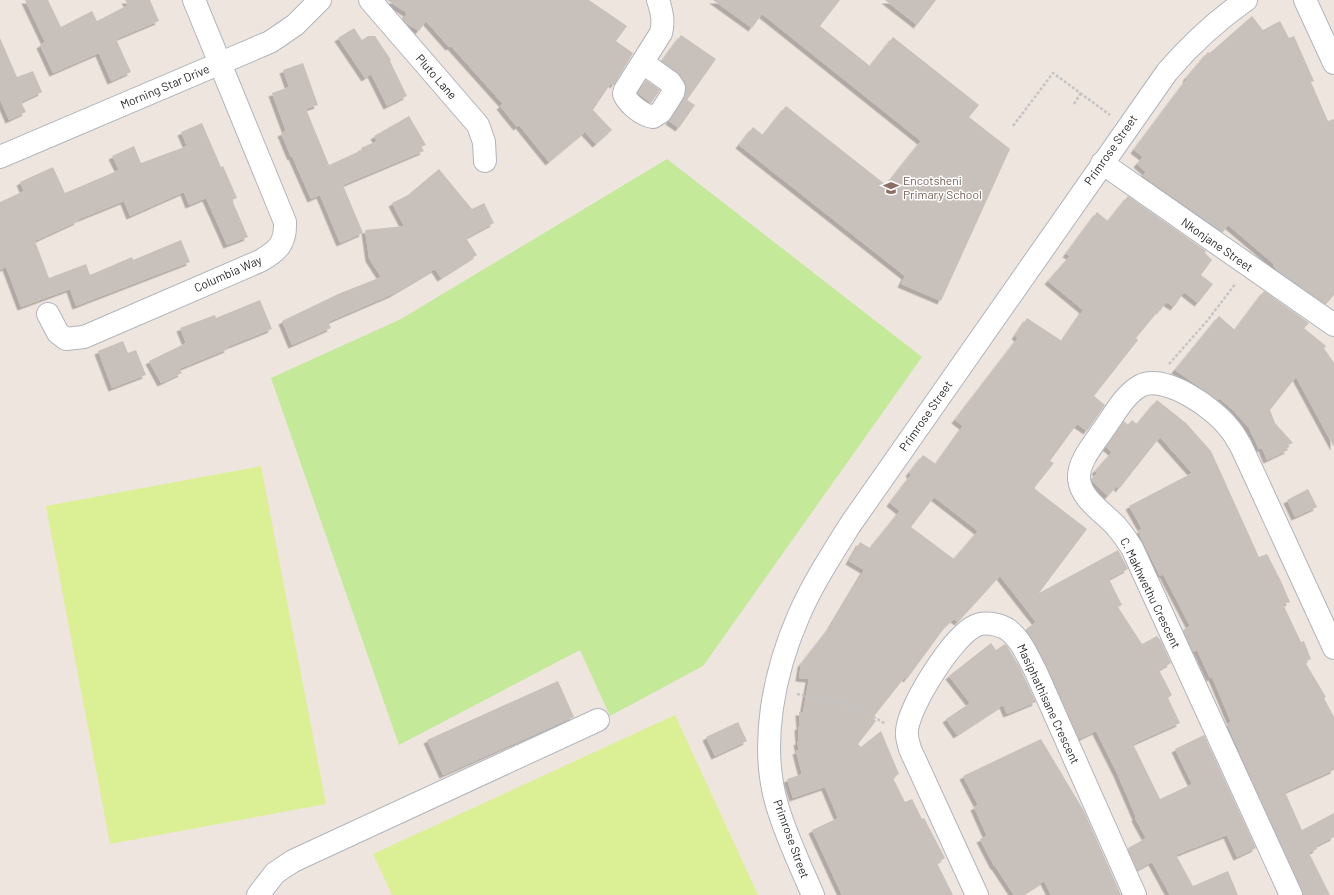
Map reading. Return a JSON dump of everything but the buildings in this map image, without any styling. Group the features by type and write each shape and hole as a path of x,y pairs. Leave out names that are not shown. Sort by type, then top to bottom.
{"street":[{"path":"194,0 220,64"},
{"name":"Morning Star Drive","path":"0,156 270,42 295,26 320,0"},
{"name":"Pluto Lane","path":"370,0 478,125 484,142 485,161"},
{"path":"643,63 660,33 663,23 662,11 658,0"},
{"name":"Primrose Street","path":"813,895 790,843 776,804 770,765 770,724 775,688 799,615 822,569 854,518 1167,72 1188,48 1218,20 1246,0"},
{"path":"1305,0 1334,63"},
{"name":"Columbia Way","path":"48,314 58,333 66,339 84,337 260,261 272,254 281,244 286,233 285,222 220,64"},
{"name":"Nkonjane Street","path":"1102,163 1247,266 1334,325"},
{"name":"C. Makhwethu Crescent","path":"1291,895 1132,548 1115,525 1096,508 1084,493 1079,479 1080,466 1088,452 1129,394 1142,385 1155,384 1170,386 1186,393 1212,411 1229,427 1241,446 1334,648"},
{"name":"Masiphathisane Crescent","path":"906,732 910,716 916,702 942,660 962,635 975,625 991,623 1007,629 1019,640 1036,672 1135,895"},
{"path":"258,895 275,873 293,861 598,720"},
{"path":"906,732 910,749 977,895"}],"path":[{"path":"1012,126 1053,73 1117,120"},
{"path":"1074,104 1081,94"},
{"path":"1155,384 1171,361 1227,295 1247,266"},
{"path":"775,688 856,707 883,722 906,732"}],"green space":[{"path":"667,159 922,357 703,666 610,716 580,650 399,745 271,378 401,319"},
{"path":"261,466 326,804 110,844 46,506"},
{"path":"675,715 758,895 392,895 373,854"}],"place":[{"name":"Encotsheni Primary School","path":"891,188"}]}
